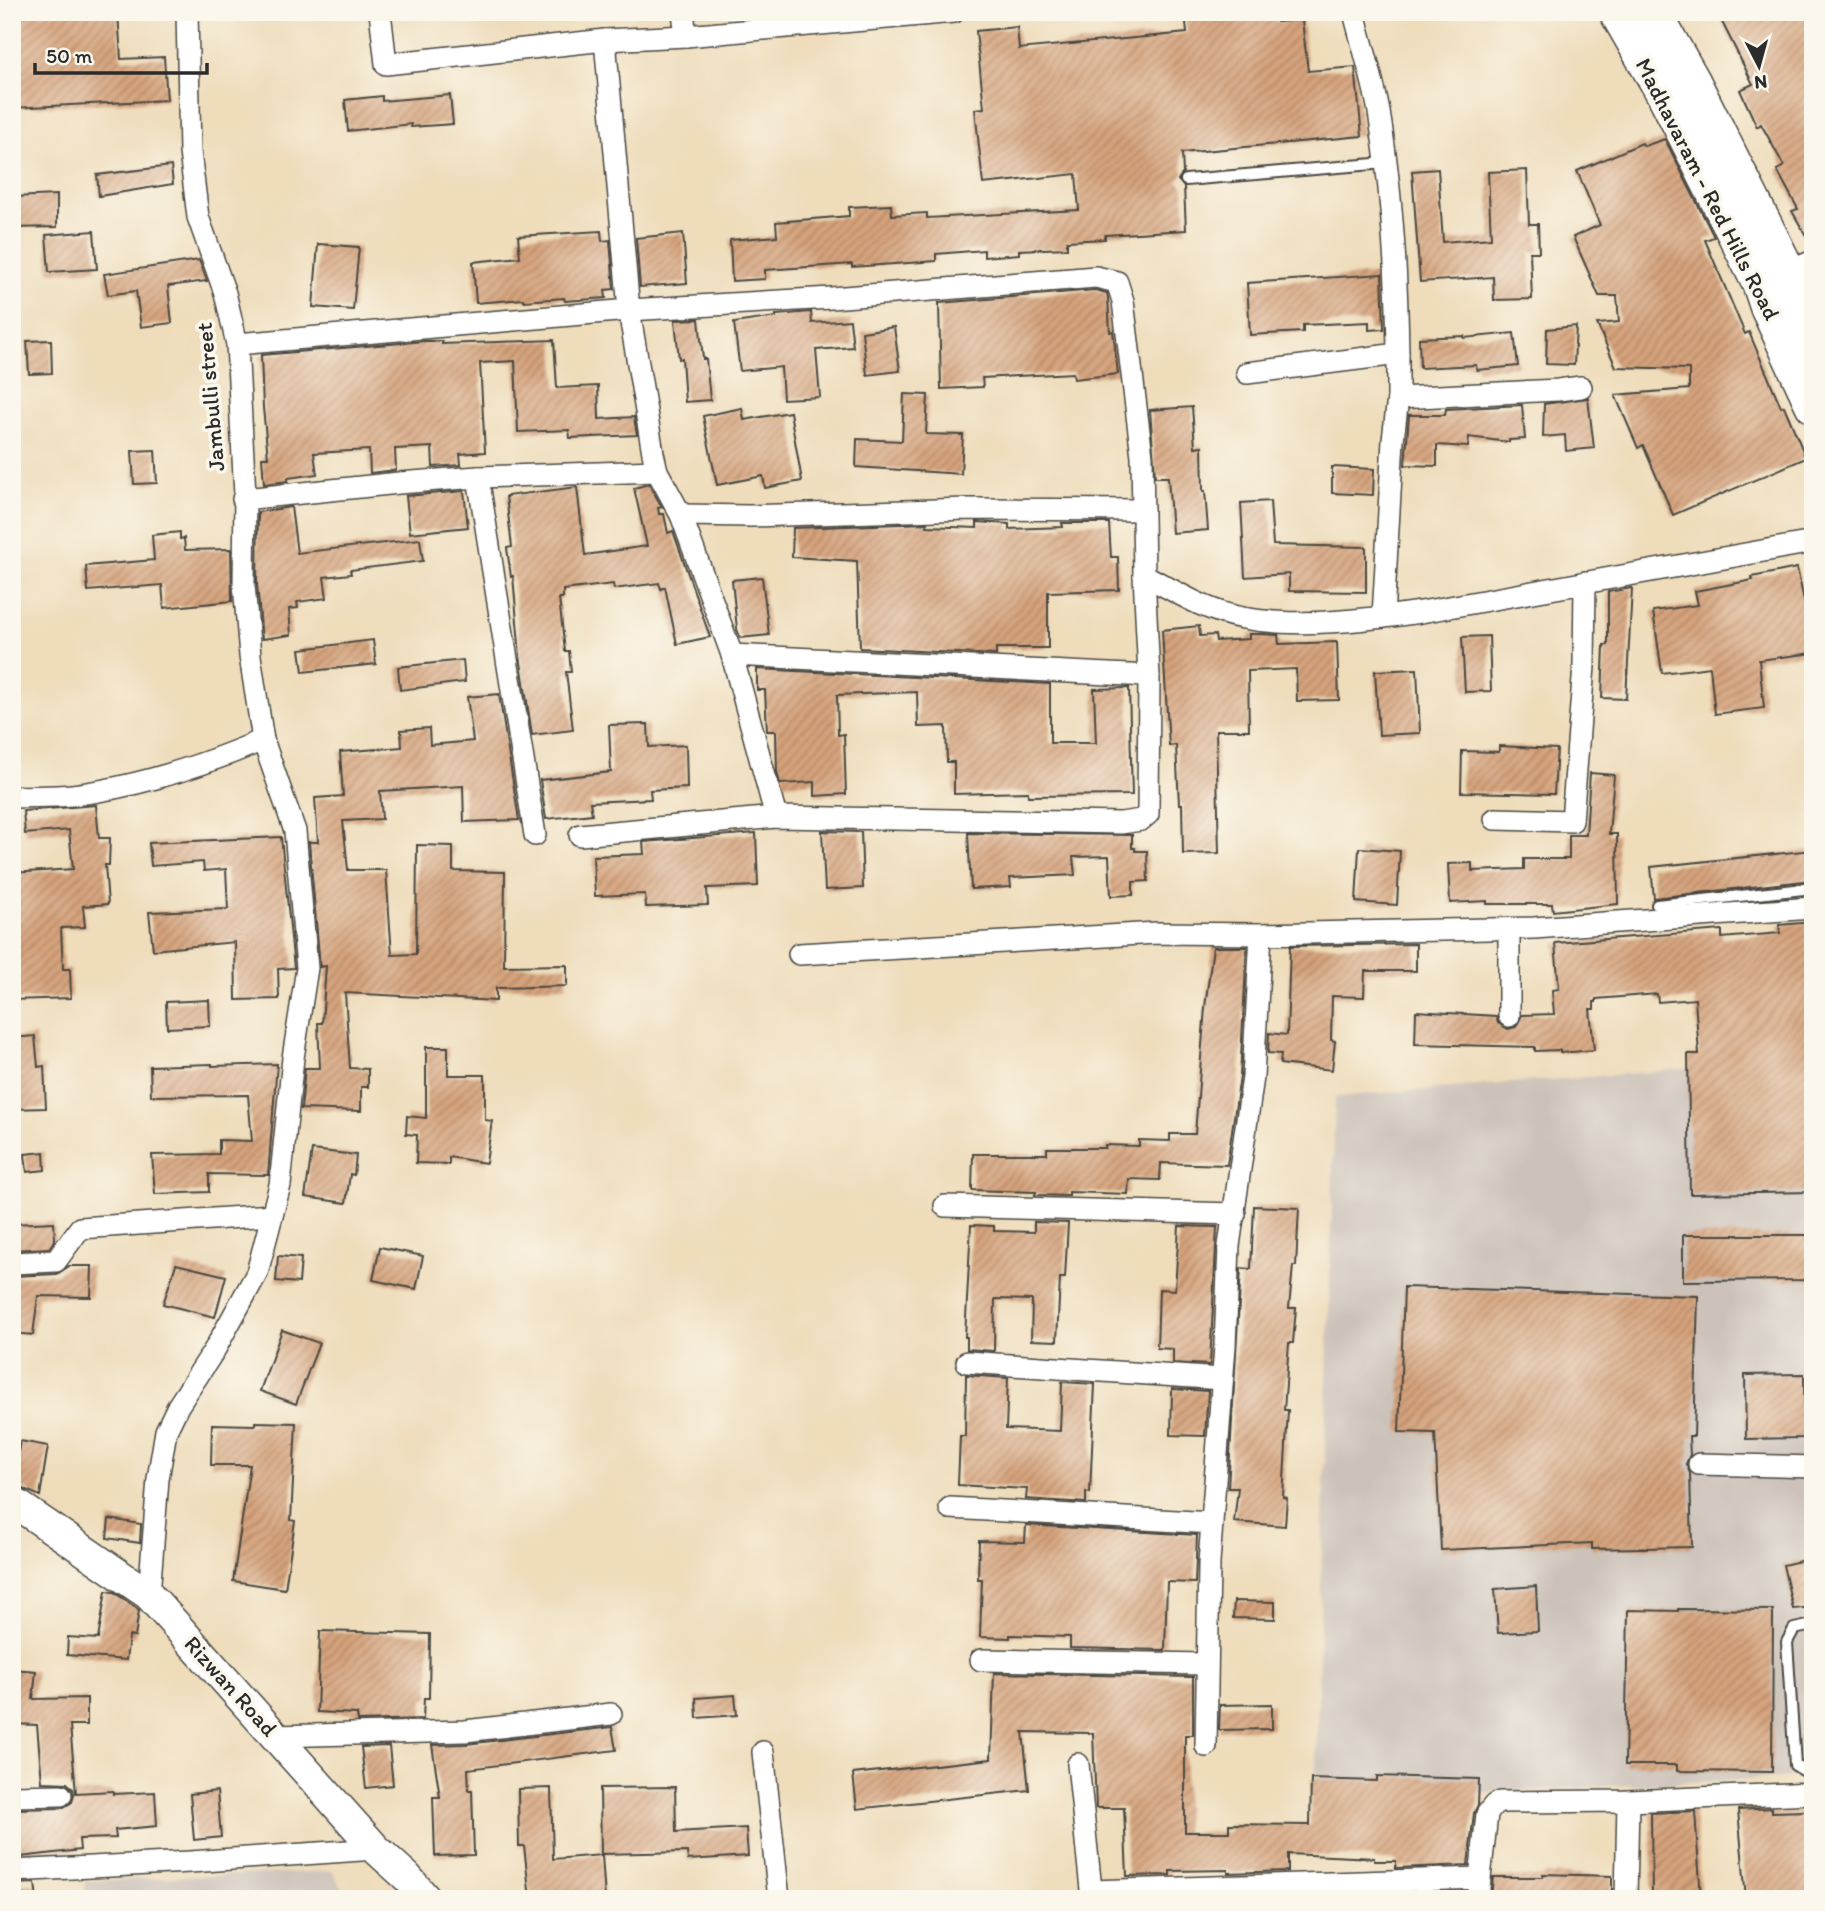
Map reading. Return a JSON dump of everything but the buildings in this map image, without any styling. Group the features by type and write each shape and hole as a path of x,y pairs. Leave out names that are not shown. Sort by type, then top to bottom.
{"main road":[{"name":"Madhavaram - Red Hills Road","path":"1617,12 1665,97 1754,273 1813,405"},
{"name":"Madhavaram - Red Hills Road","path":"1653,12 1800,266 1813,330"}],"street":[{"name":"Jambulli street","path":"149,1595 158,1479 166,1431 257,1273 280,1185 293,1058 307,968 295,831 263,740 249,644 244,584 237,345 225,293 198,217 190,152 187,12"},
{"path":"380,12 386,64 605,40 686,36 954,12"},
{"path":"683,12 686,36"},
{"path":"1353,12 1378,110 1397,278 1398,398 1393,440 1383,617"},
{"path":"605,40 629,310 657,471 681,515 732,655 776,817"},
{"path":"237,345 629,310 831,298 1096,277 1117,282 1124,300 1142,456 1149,676 1148,814 1141,820 1122,823 776,817 580,835"},
{"path":"1247,373 1398,354"},
{"path":"1398,398 1581,387"},
{"path":"243,499 478,477 657,471"},
{"path":"478,477 535,835"},
{"path":"681,515 750,516 967,509 1143,510"},
{"path":"1144,575 1198,604 1242,618 1309,622 1383,617 1813,542"},
{"path":"1495,819 1572,821 1584,666 1585,582"},
{"path":"732,655 1149,676"},
{"path":"12,797 72,794 142,782 217,760 263,740"},
{"path":"799,954 1157,933 1261,934 1509,929 1813,908"},
{"path":"1509,929 1509,1016"},
{"path":"1206,1746 1206,1664 1212,1523 1230,1245 1253,1077 1261,934"},
{"path":"945,1206 1235,1214"},
{"path":"12,1263 56,1261 80,1227 272,1215"},
{"path":"967,1362 1222,1379"},
{"path":"1699,1464 1813,1467"},
{"name":"Rizwan Road","path":"12,1501 149,1595 415,1892"},
{"path":"950,1508 1212,1523"},
{"path":"981,1660 1206,1664"},
{"path":"275,1736 465,1731 611,1713"},
{"path":"762,1752 779,1899"},
{"path":"1078,1764 1091,1895 1479,1888 1487,1814 1494,1805 1506,1801 1628,1801 1813,1793"},
{"path":"12,1796 61,1795"},
{"path":"1626,1899 1628,1801"},
{"path":"12,1871 376,1849"}],"lane":[{"path":"1186,180 1386,163"},
{"path":"1657,905 1813,888"},
{"path":"1813,1625 1794,1629 1787,1642 1795,1765 1813,1776"}],"shaded area":[{"path":"1813,1059 1813,1776 1315,1801 1335,1097"},
{"path":"332,1871 349,1899 85,1899 85,1881"}]}
